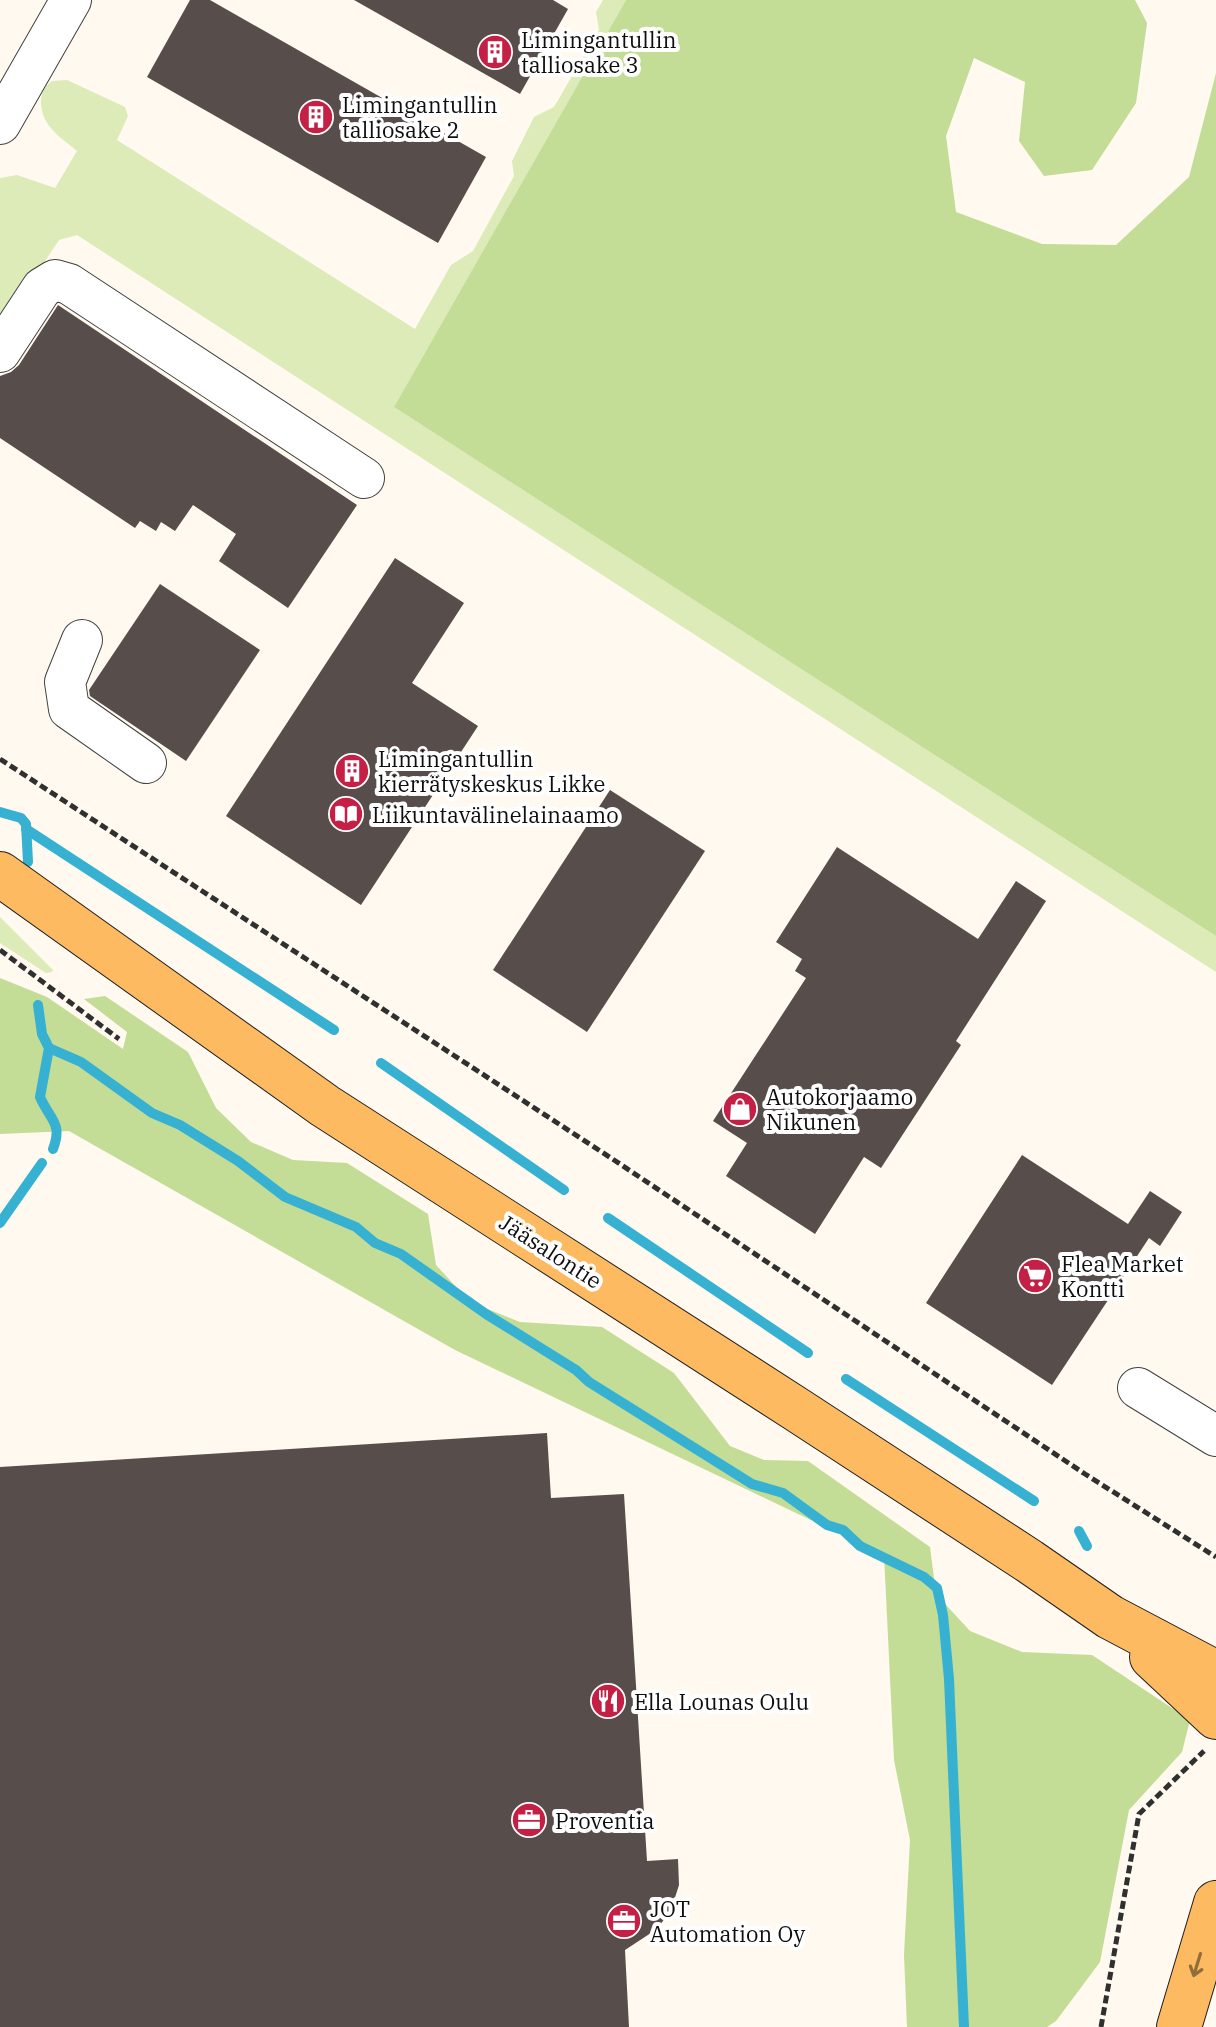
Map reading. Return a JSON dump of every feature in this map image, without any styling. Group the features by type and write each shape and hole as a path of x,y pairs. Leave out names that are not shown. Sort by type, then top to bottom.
{"main road":[{"name":"Jääsalontie","path":"0,874 325,1106 796,1409 1110,1617 1216,1673"},
{"name":"Jääsalontie","path":"1110,1617 1214,1730"},
{"path":"1179,2027 1216,1903"}],"street":[{"path":"0,124 71,0"},
{"path":"0,352 42,288 55,280 69,284 364,478"},
{"path":"82,640 65,682 69,709 146,763"},
{"path":"1138,1388 1216,1436"}],"path":[{"path":"0,759 627,1169 1085,1474 1216,1557"},
{"path":"0,950 119,1039"},
{"path":"1101,2027 1139,1814 1214,1730"}],"green space":[{"path":"603,0 626,0 394,407 1216,936 1216,972 77,235 59,240 0,329 0,178 17,175 55,188 77,151 47,122 41,97 52,81 67,80 125,107 128,116 117,140 415,329 451,265 473,251 514,176 512,161 534,117 554,107 599,30 596,12"},
{"path":"626,0 1135,0 1147,23 1136,103 1092,170 1044,176 1019,141 1025,82 974,58 946,136 956,212 1042,244 1116,245 1189,177 1216,73 1216,936 394,407"},
{"path":"0,917 52,972 46,973 0,943"},
{"path":"0,978 47,997 123,1049 127,1032 84,999 105,996 188,1052 216,1108 251,1142 293,1160 347,1163 428,1214 436,1265 470,1302 520,1322 602,1327 674,1373 730,1446 764,1460 808,1461 930,1547 936,1594 970,1631 1022,1652 1092,1655 1190,1720 1182,1752 1129,1810 1100,1962 1056,2021 1047,2027 907,2027 904,1955 910,1840 894,1760 884,1555 455,1350 69,1131 0,1134"}],"building":[{"name":"Limingantullin talliosake 2","path":"190,0 210,0 486,157 438,243 147,77"},
{"name":"Limingantullin talliosake 3","path":"354,0 553,0 568,9 520,94"},
{"path":"58,305 357,505 288,608 219,561 236,534 193,505 175,531 161,522 156,531 140,521 135,528 0,438 0,376 19,365"},
{"name":"Limingantullin kierrätyskeskus Likke","path":"395,558 464,603 412,683 478,726 361,905 226,816"},
{"path":"160,584 260,650 186,761 90,696 89,690"},
{"path":"610,790 705,851 587,1032 493,970"},
{"path":"837,847 978,939 1016,881 1046,901 956,1041 961,1045 881,1168 864,1157 815,1234 726,1176 747,1143 713,1121 806,978 795,971 802,959 776,942"},
{"path":"1022,1155 1128,1224 1150,1191 1182,1212 1160,1246 1149,1238 1052,1385 926,1303"},
{"path":"547,1433 551,1498 624,1494 647,1861 678,1859 679,1885 671,1910 657,1929 625,1950 629,2027 0,2027 0,1467"}],"waterway":[{"path":"0,812 21,818 26,824 28,862"},
{"path":"26,829 334,1030"},
{"path":"38,1005 42,1034 49,1048 40,1097 56,1127 53,1149"},
{"path":"49,1048 81,1062 152,1113 180,1125 238,1161 285,1197 356,1227 375,1243 401,1254 486,1314 576,1370 589,1382 752,1484 783,1493 827,1525 843,1530 860,1546 924,1577 937,1588 943,1615 949,1679 964,2027"},
{"path":"381,1063 564,1190"},
{"path":"0,1223 42,1163"},
{"path":"608,1218 808,1353"},
{"path":"846,1379 1034,1501"},
{"path":"1079,1531 1087,1546"}],"place":[{"name":"Limingantullin talliosake 3","path":"495,52"},
{"name":"Limingantullin talliosake 2","path":"316,117"},
{"name":"Limingantullin kierrätyskeskus Likke","path":"352,771"},
{"name":"Liikuntavälinelainaamo","path":"346,814"},
{"name":"Autokorjaamo Nikunen","path":"740,1109"},
{"name":"Flea Market Kontti","path":"1035,1276"},
{"name":"Ella Lounas Oulu","path":"608,1701"},
{"name":"Proventia","path":"529,1820"},
{"name":"JOT Automation Oy","path":"624,1921"}]}
